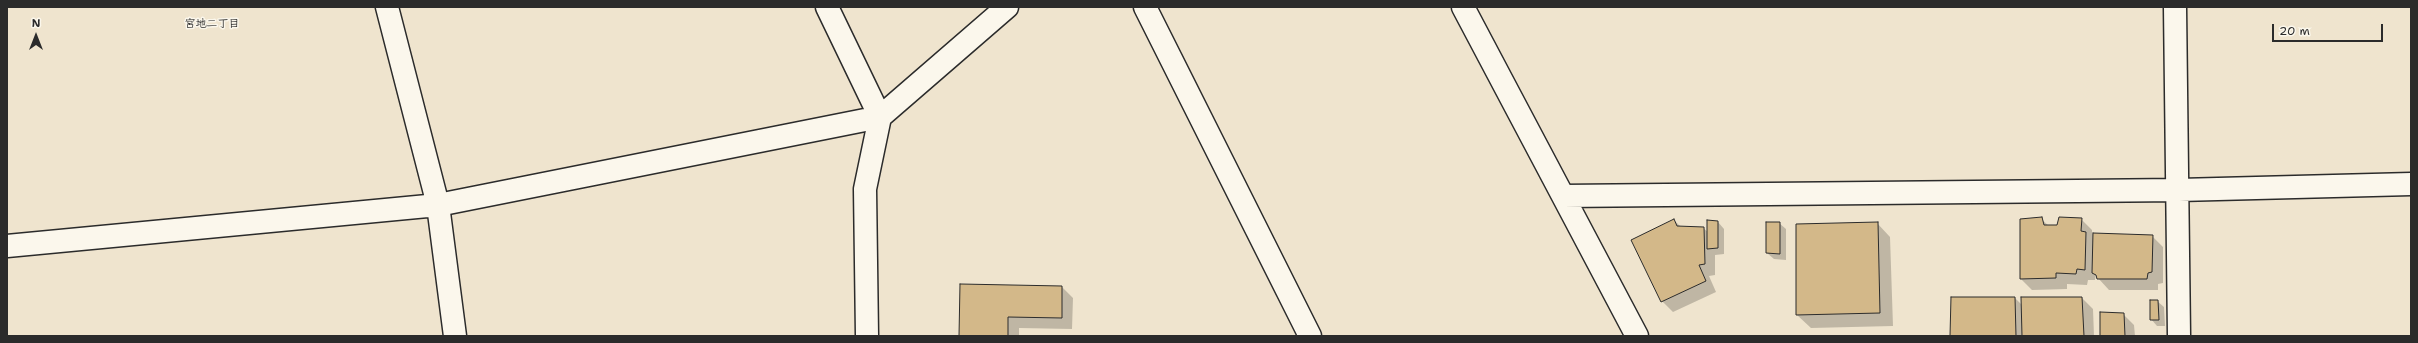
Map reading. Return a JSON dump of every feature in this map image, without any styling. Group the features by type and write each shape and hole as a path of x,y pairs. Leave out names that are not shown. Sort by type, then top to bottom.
{"street":[{"path":"387,7 438,205 455,336"},
{"path":"827,7 880,117 865,189 867,336"},
{"path":"7,246 438,205 880,117 1007,7"},
{"path":"1146,7 1310,336"},
{"path":"1463,7 1637,336"},
{"path":"2175,7 2179,190 2179,336"},
{"path":"1563,196 2179,190 2411,184"}],"building":[{"path":"2042,217 2044,225 2057,225 2059,217 2082,218 2081,231 2086,232 2085,270 2077,269 2076,274 2056,273 2056,278 2020,279 2020,219"},
{"path":"1674,219 1677,226 1704,227 1705,264 1699,265 1706,281 1661,302 1631,240"},
{"path":"1707,220 1718,221 1718,248 1707,249"},
{"path":"1766,222 1780,222 1780,254 1766,253"},
{"path":"1878,222 1880,313 1796,315 1796,224"},
{"path":"2093,233 2153,235 2152,272 2148,273 2147,279 2097,279 2096,275 2092,273"},
{"path":"960,284 1062,286 1062,318 1008,317 1008,336 959,336"},
{"path":"1951,297 2015,297 2016,336 1950,336"},
{"path":"2021,297 2082,297 2084,336 2022,336"},
{"path":"2150,300 2158,300 2159,320 2150,320"},
{"path":"2100,312 2124,313 2125,336 2100,336"}],"district":[{"name":"宮地二丁目","path":"212,24"}]}
